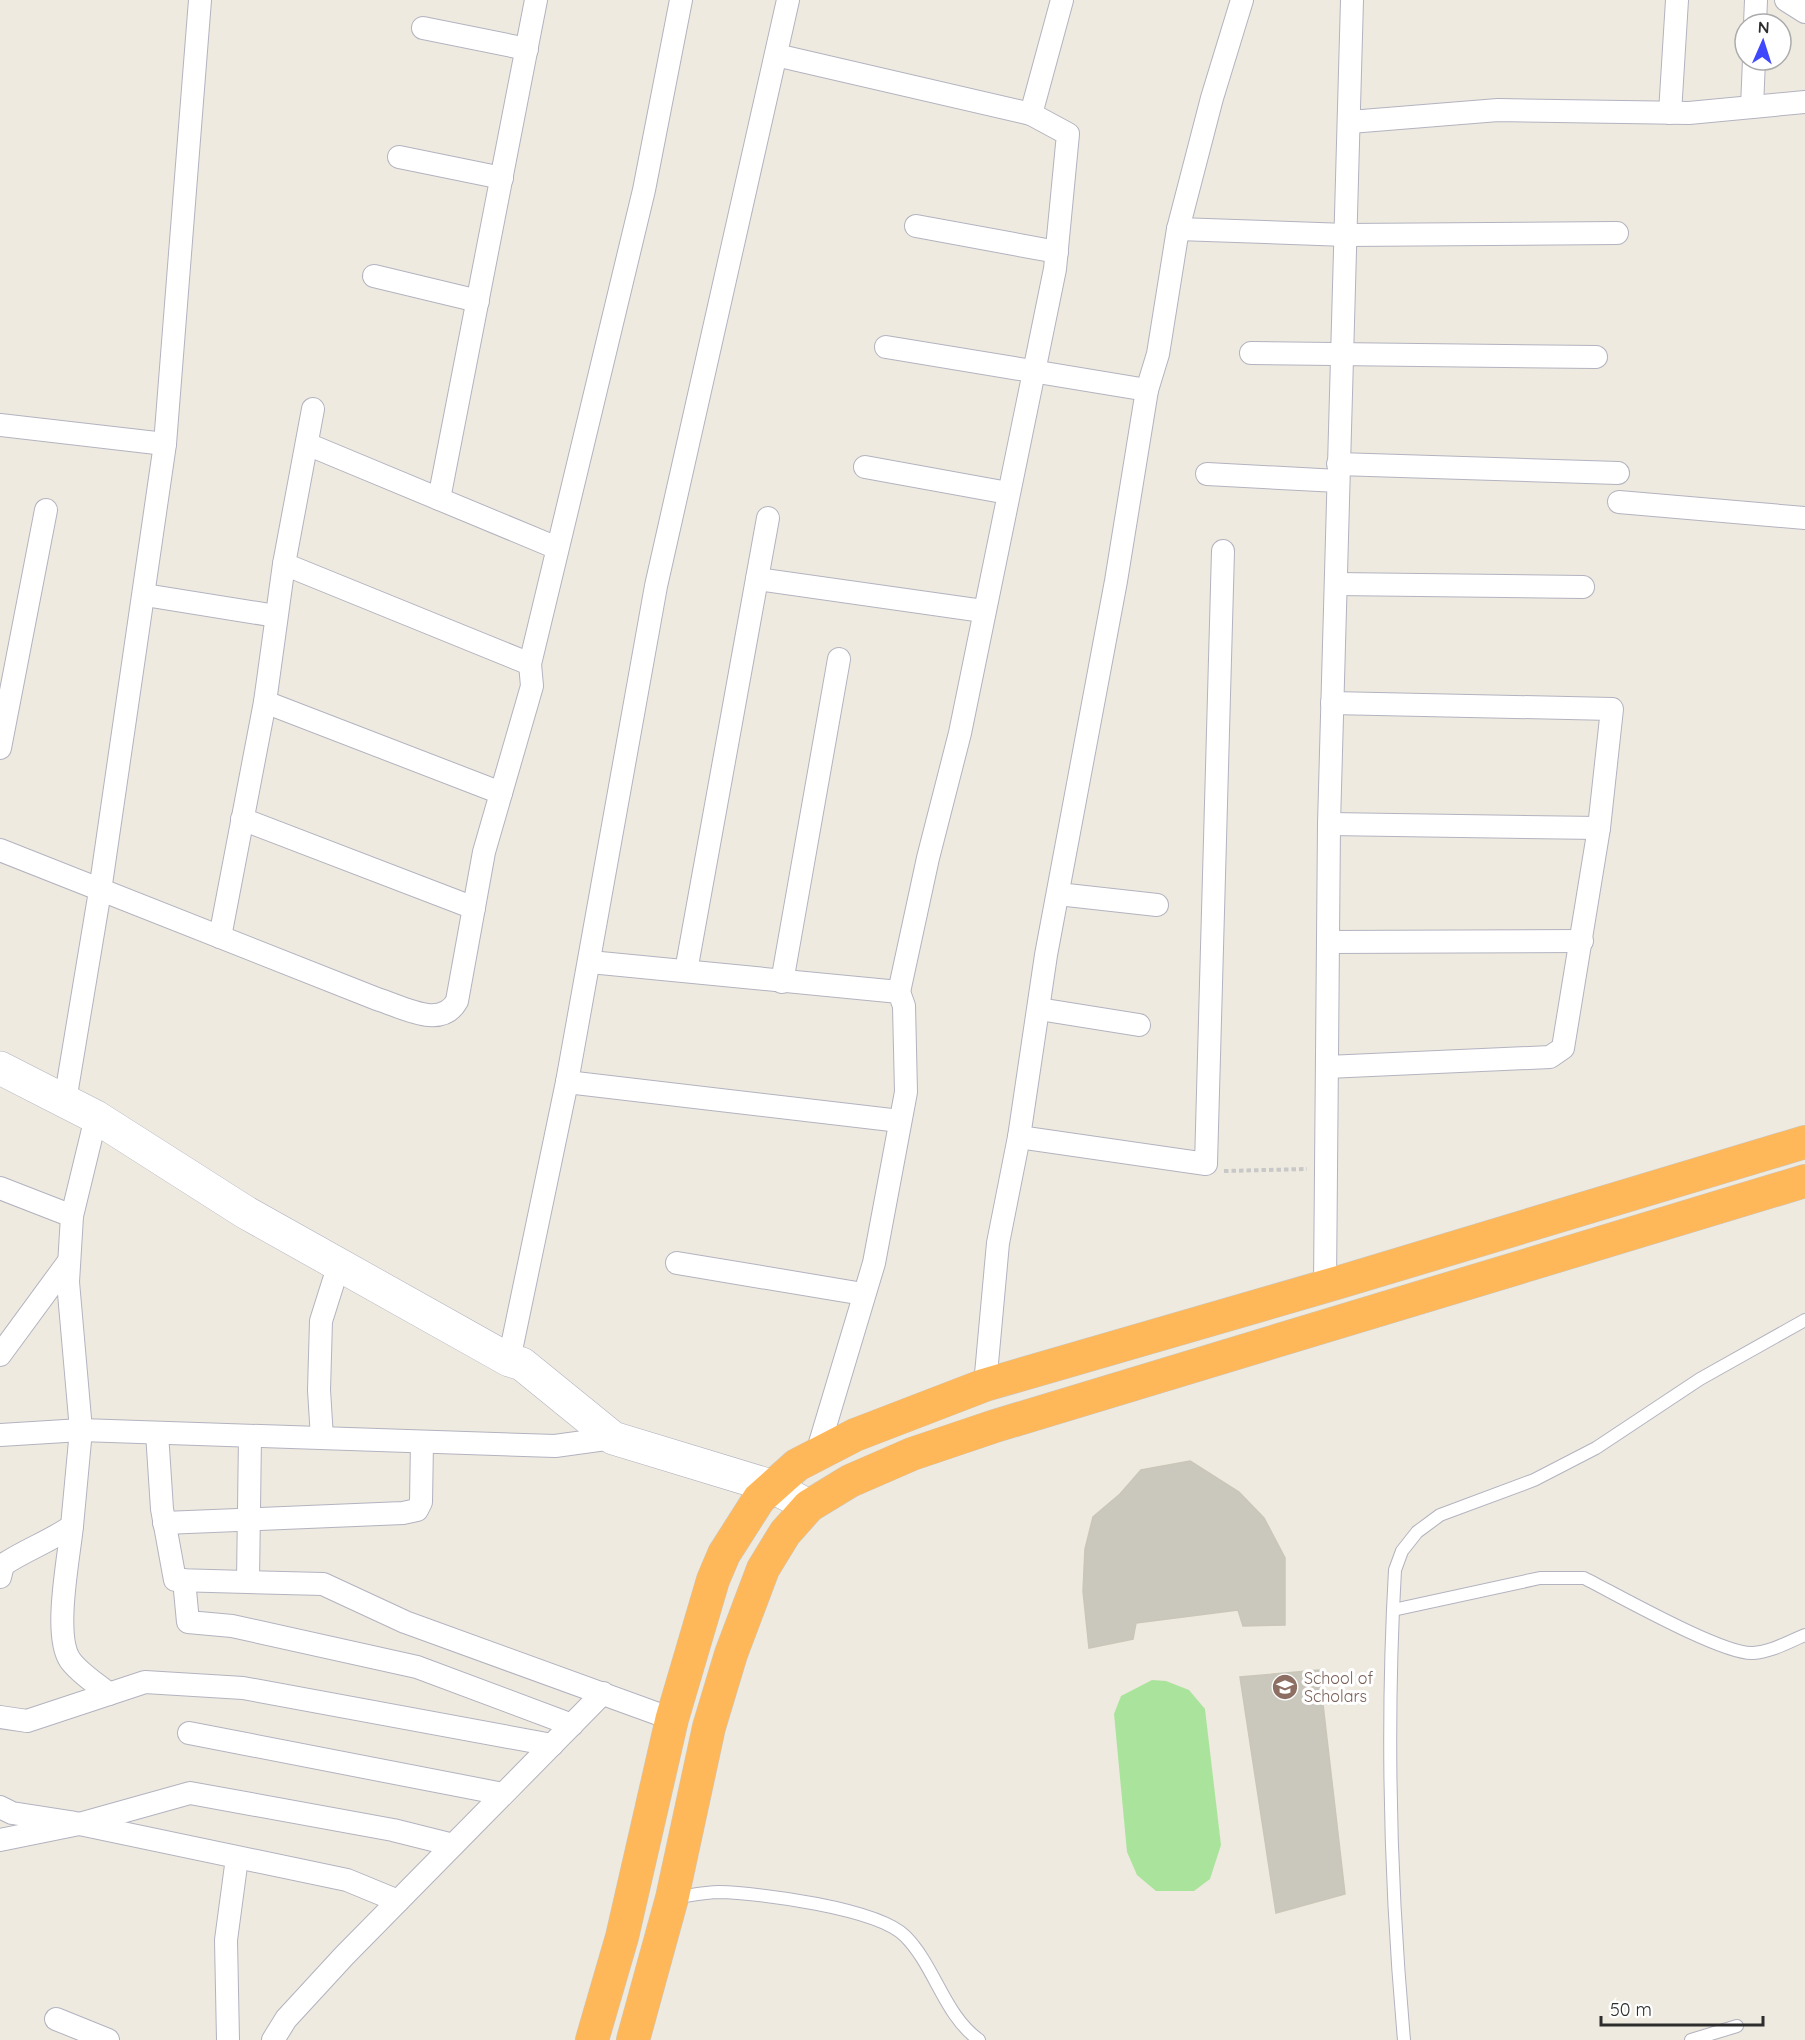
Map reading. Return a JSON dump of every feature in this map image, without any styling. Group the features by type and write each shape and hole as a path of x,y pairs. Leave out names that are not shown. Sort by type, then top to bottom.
{"highway":[{"path":"592,2040 622,1937 672,1719 713,1580 724,1554 741,1525 771,1486 817,1453 855,1435 985,1385 1805,1142"},
{"path":"633,2040 672,1898 709,1727 731,1654 763,1569 785,1533 809,1506 850,1481 912,1454 995,1425 1805,1181"}],"street":[{"path":"65,1101 100,891 145,595 165,444 200,0"},
{"path":"439,499 536,0"},
{"path":"0,850 377,999 431,1016 444,1016 452,1011 457,1000 484,852 532,686 530,664 644,190 681,0"},
{"path":"509,1360 590,962 656,586 788,0"},
{"path":"1031,114 1062,0"},
{"path":"985,1385 998,1243 1019,1137 1058,894 1116,581 1147,390 1158,354 1178,229 1212,98 1242,0"},
{"path":"1325,1286 1329,824 1338,473 1344,352 1352,0"},
{"path":"1670,113 1677,0"},
{"path":"1786,0 1805,12"},
{"path":"423,28 527,49"},
{"path":"776,55 1031,114 1068,134 1057,252 960,733 928,858 899,992 904,1006 906,1092 874,1263 817,1453"},
{"path":"1752,107 1753,72"},
{"path":"1350,122 1498,110 1670,113 1805,102"},
{"path":"399,157 502,178"},
{"path":"916,226 1057,252"},
{"path":"1178,229 1346,235 1617,233"},
{"path":"375,276 478,300"},
{"path":"886,347 1147,390"},
{"path":"1251,353 1344,352 1596,357"},
{"path":"220,937 265,702 284,564 313,409"},
{"path":"0,425 165,444"},
{"path":"307,444 557,548"},
{"path":"865,467 1008,493"},
{"path":"1206,474 1618,473"},
{"path":"1619,502 1805,518"},
{"path":"0,748 46,510"},
{"path":"686,971 768,518"},
{"path":"1019,1137 1206,1164 1214,950 1223,551"},
{"path":"284,564 530,664"},
{"path":"757,579 983,611"},
{"path":"1336,584 1583,587"},
{"path":"145,595 276,616"},
{"path":"782,981 839,659"},
{"path":"265,702 501,793"},
{"path":"1326,1067 1550,1057 1563,1048 1599,828 1612,709 1332,703"},
{"path":"242,819 474,908"},
{"path":"1329,824 1599,828"},
{"path":"1058,894 1157,905"},
{"path":"1328,942 1582,941"},
{"path":"590,962 899,992"},
{"path":"1039,1009 1139,1025"},
{"path":"0,1068 96,1117 245,1212 509,1360 522,1364 613,1438 771,1486 809,1506"},
{"path":"567,1082 900,1121"},
{"path":"96,1117 72,1216 69,1261 68,1282 81,1430 62,1628 63,1647 71,1662 109,1694"},
{"path":"0,1188 72,1216"},
{"path":"0,1355 69,1261"},
{"path":"676,1263 863,1294"},
{"path":"322,1438 321,1321 339,1264"},
{"path":"0,1435 81,1430 555,1446 613,1438"},
{"path":"157,1433 164,1523 175,1580 324,1584 405,1622 672,1719"},
{"path":"248,1581 251,1519 250,1436"},
{"path":"164,1523 417,1510 421,1502 422,1442"},
{"path":"0,1577 3,1565 16,1556 47,1543 72,1526"},
{"path":"184,1580 188,1622 232,1626 417,1667 572,1725"},
{"path":"0,1717 27,1721 145,1682 243,1688 552,1745"},
{"path":"273,2040 286,2019 398,1901 603,1693"},
{"path":"189,1733 503,1794"},
{"path":"0,1839 79,1824 190,1793 393,1830 453,1845"},
{"path":"0,1808 12,1813 79,1824 347,1880 398,1901"},
{"path":"228,2040 226,1940 237,1858"},
{"path":"56,2019 108,2040"}],"lane":[{"path":"1404,2040 1398,1972 1388,1719 1395,1570 1402,1551 1417,1532 1440,1515 1534,1480 1596,1448 1700,1378 1805,1320"},
{"path":"1393,1610 1540,1578 1584,1578 1700,1637 1733,1650 1751,1653 1769,1650 1805,1635"},
{"path":"672,1898 716,1892 797,1899 889,1925 910,1942 954,2013 979,2040"},
{"path":"1690,2040 1737,2026"}],"path":[{"path":"1206,1164 1221,1171 1326,1169"}],"green space":[{"path":"1152,1680 1166,1681 1189,1690 1205,1709 1221,1845 1210,1879 1194,1891 1156,1891 1137,1875 1127,1852 1114,1714 1121,1696"}],"building":[{"path":"1190,1461 1239,1492 1264,1518 1285,1558 1285,1625 1243,1626 1238,1610 1136,1623 1133,1639 1089,1648 1083,1591 1085,1549 1093,1517 1120,1494 1141,1470"},
{"path":"1319,1670 1345,1894 1276,1913 1240,1677"}],"place":[{"name":"School of Scholars","path":"1285,1687"}]}
